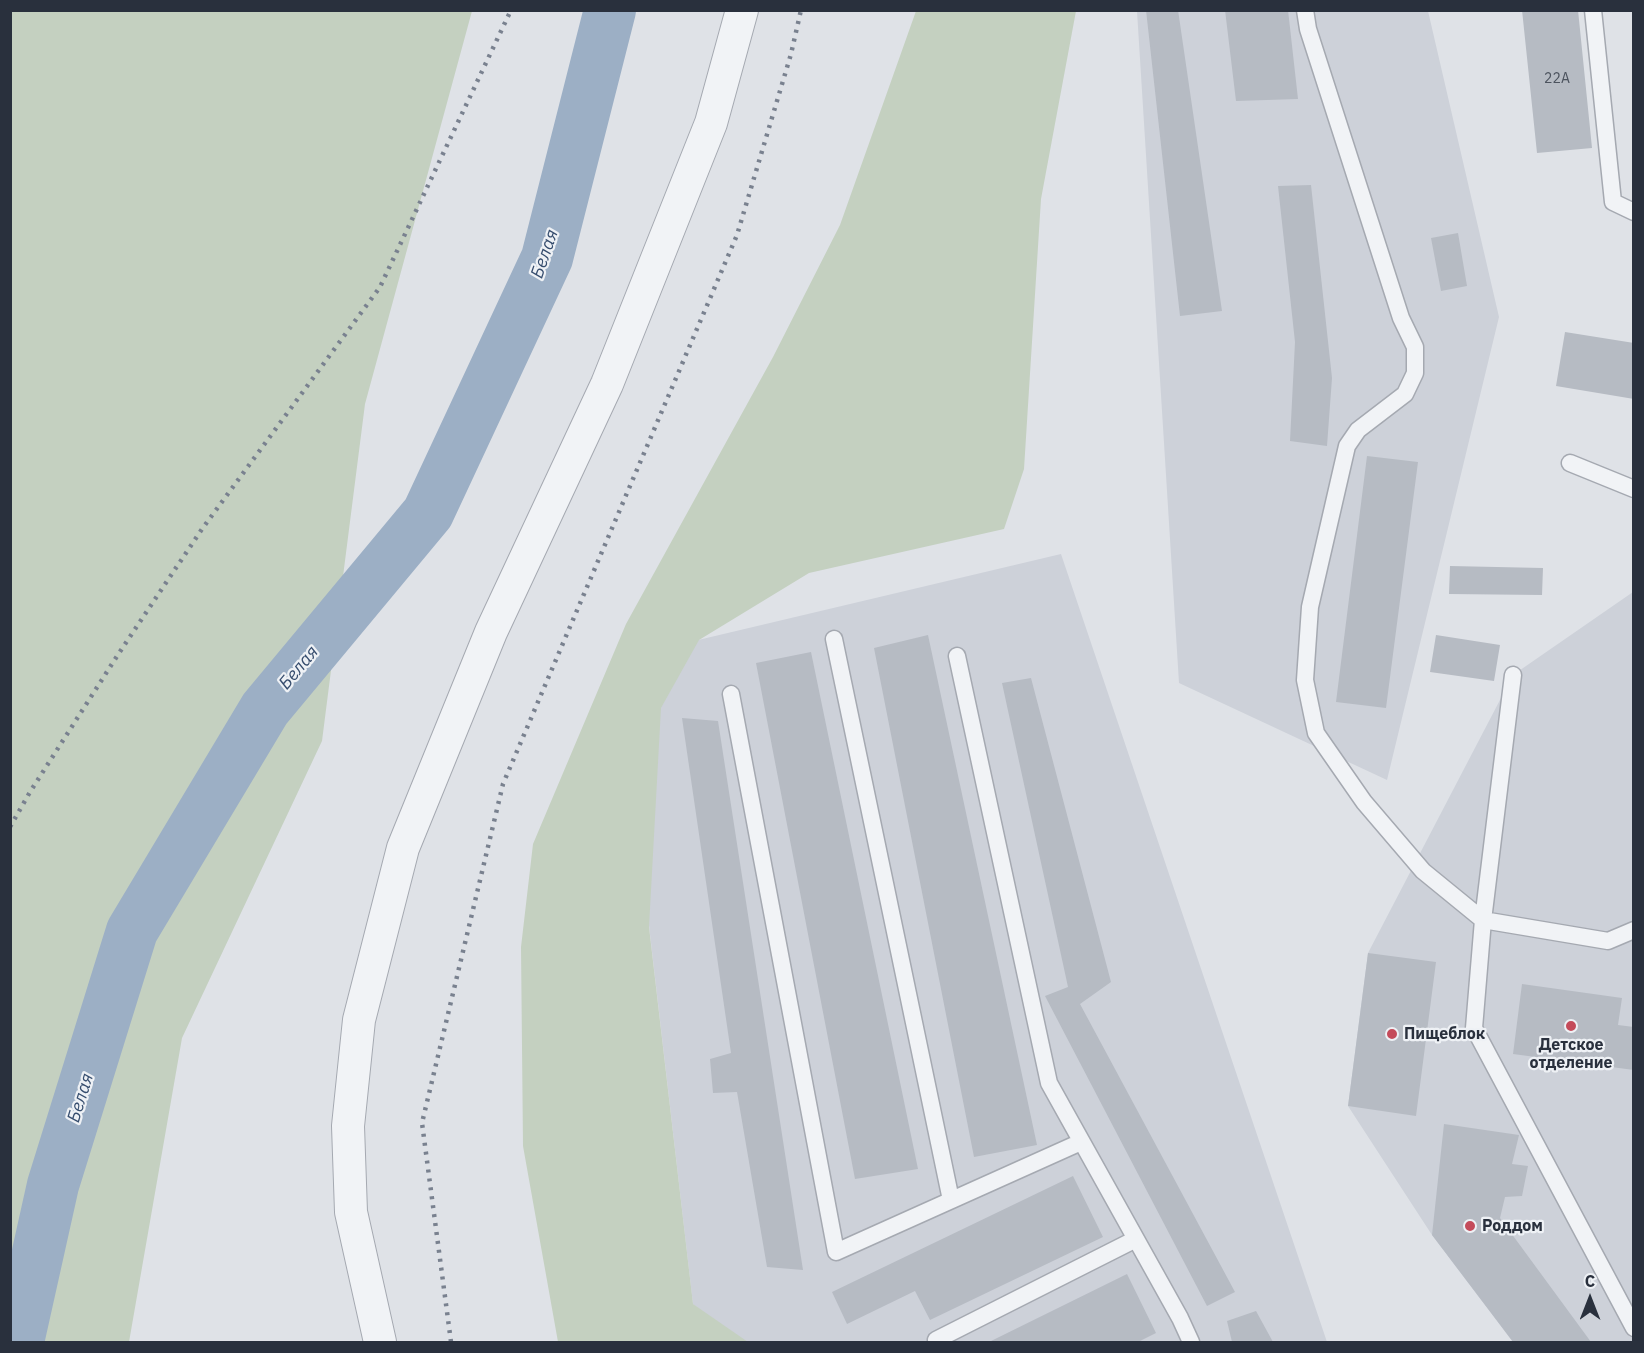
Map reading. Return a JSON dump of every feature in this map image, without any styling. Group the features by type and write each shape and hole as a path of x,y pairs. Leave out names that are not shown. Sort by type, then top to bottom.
{"street":[{"path":"380,1342 351,1212 348,1126 359,1020 403,848 491,632 607,384 711,123 742,10"}],"lane":[{"path":"1305,10 1308,29 1401,318 1415,346 1415,373 1405,394 1358,430 1347,446 1310,607 1305,680 1316,733 1364,802 1423,871 1483,920 1608,941 1634,930"},
{"path":"1593,10 1613,202 1634,212"},
{"path":"1570,463 1634,489"},
{"path":"834,639 951,1200"},
{"path":"957,656 1049,1083 1180,1318 1191,1342"},
{"path":"1513,675 1483,920 1474,1028 1634,1328"},
{"path":"731,694 836,1252 1081,1142"},
{"path":"936,1340 1136,1239"}],"shaded area":[{"path":"1137,11 1428,11 1499,317 1387,780 1179,683"},
{"path":"1061,554 1327,1342 723,1342 693,1304 618,659"},
{"path":"1633,592 1633,1342 1513,1342 1432,1235 1348,1106 1368,953 1513,675"}],"green space":[{"path":"10,11 472,11 365,404 322,741 182,1038 129,1342 11,1342"},
{"path":"916,11 1076,11 1041,199 1024,469 1004,529 809,573 699,640 661,708 649,927 693,1304 748,1342 558,1342 523,1146 521,947 533,844 626,624 773,357 840,225"}],"building":[{"path":"1146,10 1178,10 1222,311 1180,316"},
{"path":"1225,10 1288,10 1298,99 1236,101"},
{"path":"1522,10 1578,10 1592,148 1537,153"},
{"path":"1311,185 1332,378 1327,446 1290,441 1295,342 1278,186"},
{"path":"1458,233 1467,286 1441,291 1431,238"},
{"path":"1565,332 1634,343 1634,399 1556,386"},
{"path":"1367,456 1418,462 1386,708 1336,702"},
{"path":"1450,566 1543,568 1542,595 1449,594"},
{"path":"928,635 1037,1145 974,1157 874,648"},
{"path":"1436,635 1500,645 1494,681 1430,672"},
{"path":"811,652 918,1169 855,1179 756,663"},
{"path":"1031,678 1111,982 1080,1004 1235,1292 1207,1306 1045,996 1068,987 1002,683"},
{"path":"682,718 718,721 803,1270 767,1267 737,1092 713,1093 710,1059 731,1053"},
{"name":"Пищеблок","path":"1368,953 1436,962 1416,1116 1348,1106"},
{"name":"Детское отделение","path":"1522,984 1622,998 1618,1025 1634,1027 1634,1070 1513,1054"},
{"name":"Роддом","path":"1444,1124 1519,1135 1512,1164 1528,1166 1522,1196 1505,1197 1500,1218 1591,1342 1513,1342 1432,1235"},
{"path":"1073,1176 1103,1237 930,1320 915,1291 847,1324 832,1292"},
{"path":"1127,1274 1156,1333 1138,1342 989,1342"},
{"path":"1256,1311 1273,1342 1232,1342 1227,1321"}],"waterway":[{"name":"Белая","path":"18,1342 53,1185 132,931 265,709 428,513 547,258 610,10"}],"railway":[{"path":"10,827 119,653 202,529 380,287 511,10"},
{"path":"451,1342 422,1123 503,784 737,235 791,54 801,10"}],"place":[{"name":"Детское отделение","path":"1571,1026"},
{"name":"Пищеблок","path":"1392,1034"},
{"name":"Роддом","path":"1470,1226"}]}
